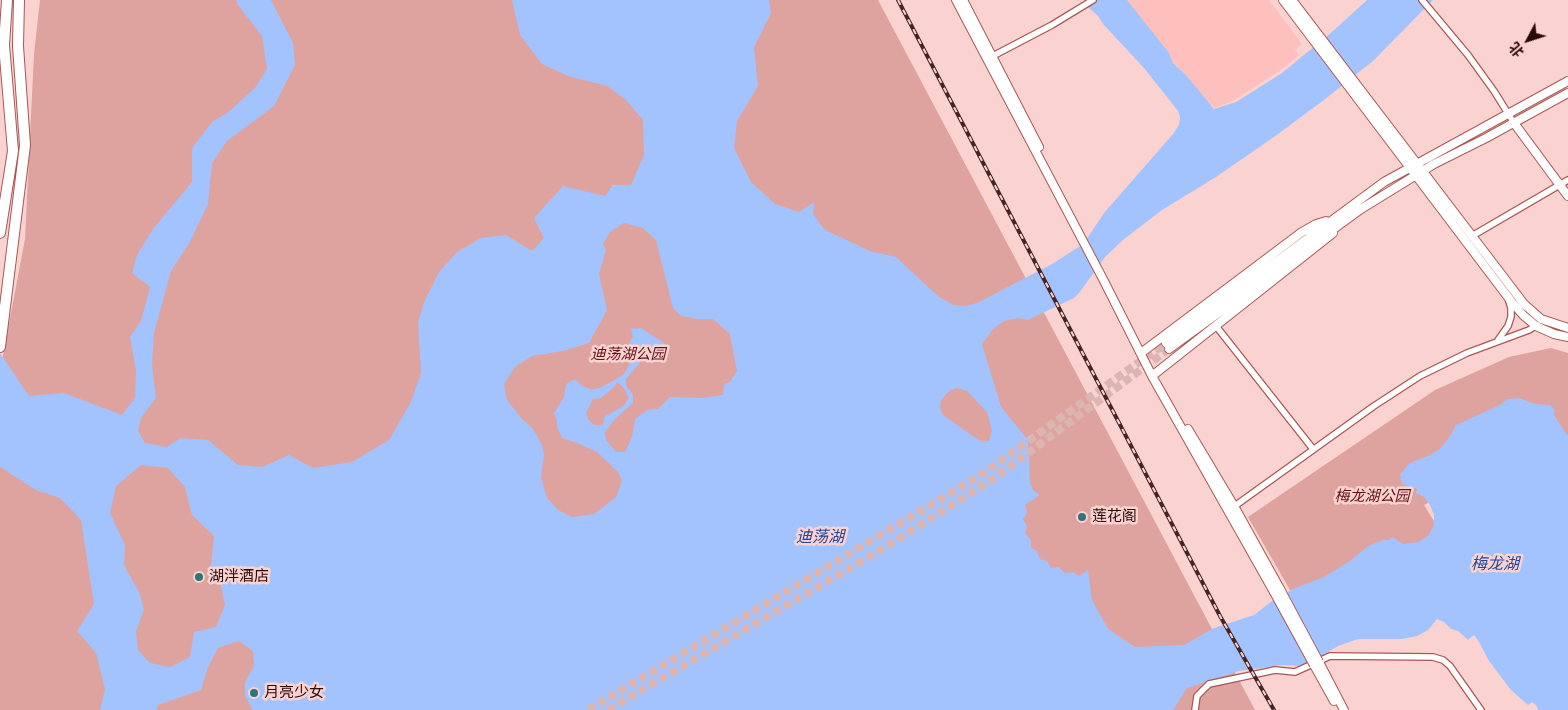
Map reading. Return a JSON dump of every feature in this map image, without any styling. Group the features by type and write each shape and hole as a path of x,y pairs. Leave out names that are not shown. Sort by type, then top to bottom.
{"highway":[{"path":"0,233 13,150 4,46 7,0"},
{"path":"1,343 25,144 18,46 20,0"}],"main road":[{"path":"956,0 990,58 1154,374 1277,590 1338,710"},
{"path":"963,0 990,58"},
{"path":"1283,0 1316,38 1523,315 1536,326 1554,334 1568,337"},
{"path":"1292,0 1316,38"},
{"path":"1568,81 1384,182 1168,346 1347,218 1419,174 1568,93"},
{"path":"1514,123 1568,196"},
{"path":"1419,174 1472,236 1524,304 1540,319 1568,328"},
{"path":"1154,374 1330,236 1347,218"},
{"path":"1143,351 1302,232 1316,224 1333,219"},
{"path":"1316,664 1344,710"}],"street":[{"path":"990,58 1093,0"},
{"path":"1422,0 1468,55 1514,123"},
{"path":"1472,236 1568,180"},
{"path":"1496,342 1508,326 1511,308 1507,296"},
{"path":"1232,508 1313,449 1420,376 1467,353 1529,330 1536,326 1540,319"},
{"path":"1216,326 1313,449"},
{"path":"1195,710 1197,696 1209,684 1275,670 1296,672 1330,656 1433,657 1443,660 1450,666 1481,710"}],"shaded area":[{"path":"1125,0 1269,0 1302,44 1295,50 1299,55 1278,72 1231,102 1215,108 1171,60"}],"green space":[{"name":"迪荡湖公园","path":"40,0 878,0 1255,710 0,710 0,371 25,239 34,54"},
{"name":"梅龙湖公园","path":"1551,348 1568,353 1568,441 1462,484 1424,505 1437,526 1430,542 1294,597 1248,517 1435,390 1509,357"}],"water":[{"name":"迪荡湖","path":"236,0 271,0 293,43 295,65 274,106 227,141 212,163 208,204 190,242 171,271 154,333 152,365 156,398 141,418 138,431 145,443 166,447 181,438 208,440 238,465 262,467 289,455 313,468 352,462 389,440 411,402 421,373 418,322 425,300 439,272 457,252 481,238 506,235 532,251 544,238 534,218 563,186 605,196 613,185 631,185 644,155 643,120 626,100 607,86 568,76 542,64 520,35 512,0 769,0 771,13 754,47 758,86 737,121 734,148 751,182 775,204 799,212 814,202 813,214 825,230 870,251 896,257 939,297 954,305 966,306 977,303 1052,264 1080,246 1104,213 1179,125 1180,117 1178,111 1144,68 1088,7 1084,0 1127,0 1169,53 1173,63 1186,75 1214,109 1236,102 1282,73 1367,0 1433,0 1373,61 1324,100 1216,177 1162,210 1123,240 1105,257 1074,298 1028,320 1018,318 1004,321 994,328 982,344 1001,407 1028,440 1030,483 1033,490 1040,495 1025,505 1027,513 1023,519 1027,526 1025,533 1031,540 1031,548 1037,551 1040,559 1047,561 1051,568 1059,567 1065,573 1073,572 1079,576 1088,570 1092,600 1108,629 1135,647 1184,645 1214,628 1254,615 1272,601 1293,589 1324,577 1350,561 1368,546 1392,537 1403,544 1418,542 1428,536 1434,525 1434,515 1424,497 1416,493 1417,489 1402,484 1400,474 1410,463 1440,449 1456,425 1500,405 1508,399 1519,398 1535,404 1550,405 1555,410 1554,415 1568,435 1568,710 1538,710 1537,706 1532,702 1528,705 1511,690 1489,661 1474,635 1468,640 1458,631 1451,629 1444,622 1437,619 1428,630 1417,636 1402,639 1358,639 1338,646 1300,666 1283,665 1239,671 1187,688 1173,710 253,710 245,696 245,682 254,666 253,651 239,641 218,648 208,667 201,690 158,705 156,710 100,710 105,689 96,653 77,631 94,604 81,520 60,498 36,490 0,467 0,353 29,396 64,393 122,415 135,398 136,371 130,337 141,321 150,287 132,273 137,255 153,229 192,182 192,148 213,121 226,114 255,88 267,69 262,36","holes":["624,223 643,228 656,240 673,308 681,316 713,319 730,334 737,371 730,382 724,384 723,395 703,398 670,397 658,409 647,410 635,419 632,437 625,452 616,452 606,440 605,432 616,418 633,403 633,394 626,386 626,379 645,357 652,363 669,353 664,343 641,328 631,329 633,337 627,346 631,354 629,366 623,375 602,387 591,390 581,385 575,379 566,384 564,397 554,413 562,438 597,452 617,471 622,480 616,497 594,514 572,517 558,510 547,498 541,478 544,455 542,445 533,429 522,419 507,400 504,384 515,367 532,356 563,351 589,343 607,310 599,274 606,250 603,244 610,232","617,382 624,388 629,398 623,406 604,417 603,425 594,425 588,419 586,413 593,399 601,398","957,388 967,391 987,412 992,431 989,441 977,439 943,415 940,408 941,400 949,391","141,465 168,468 185,487 192,515 214,536 210,576 221,586 225,605 216,627 194,632 190,657 170,667 150,663 138,650 136,632 144,609 139,592 124,565 125,545 110,513 116,486"]}],"tunnel":[{"path":"588,710 979,476 1166,343"},
{"path":"608,710 879,551 990,481 1169,349"}],"railway":[{"path":"898,0 1220,616 1274,710"}],"place":[{"name":"莲花阁","path":"1082,517"},
{"name":"湖泮酒店","path":"199,577"},
{"name":"月亮少女","path":"254,693"}],"water label":[{"name":"梅龙湖","path":"1495,564"}]}
